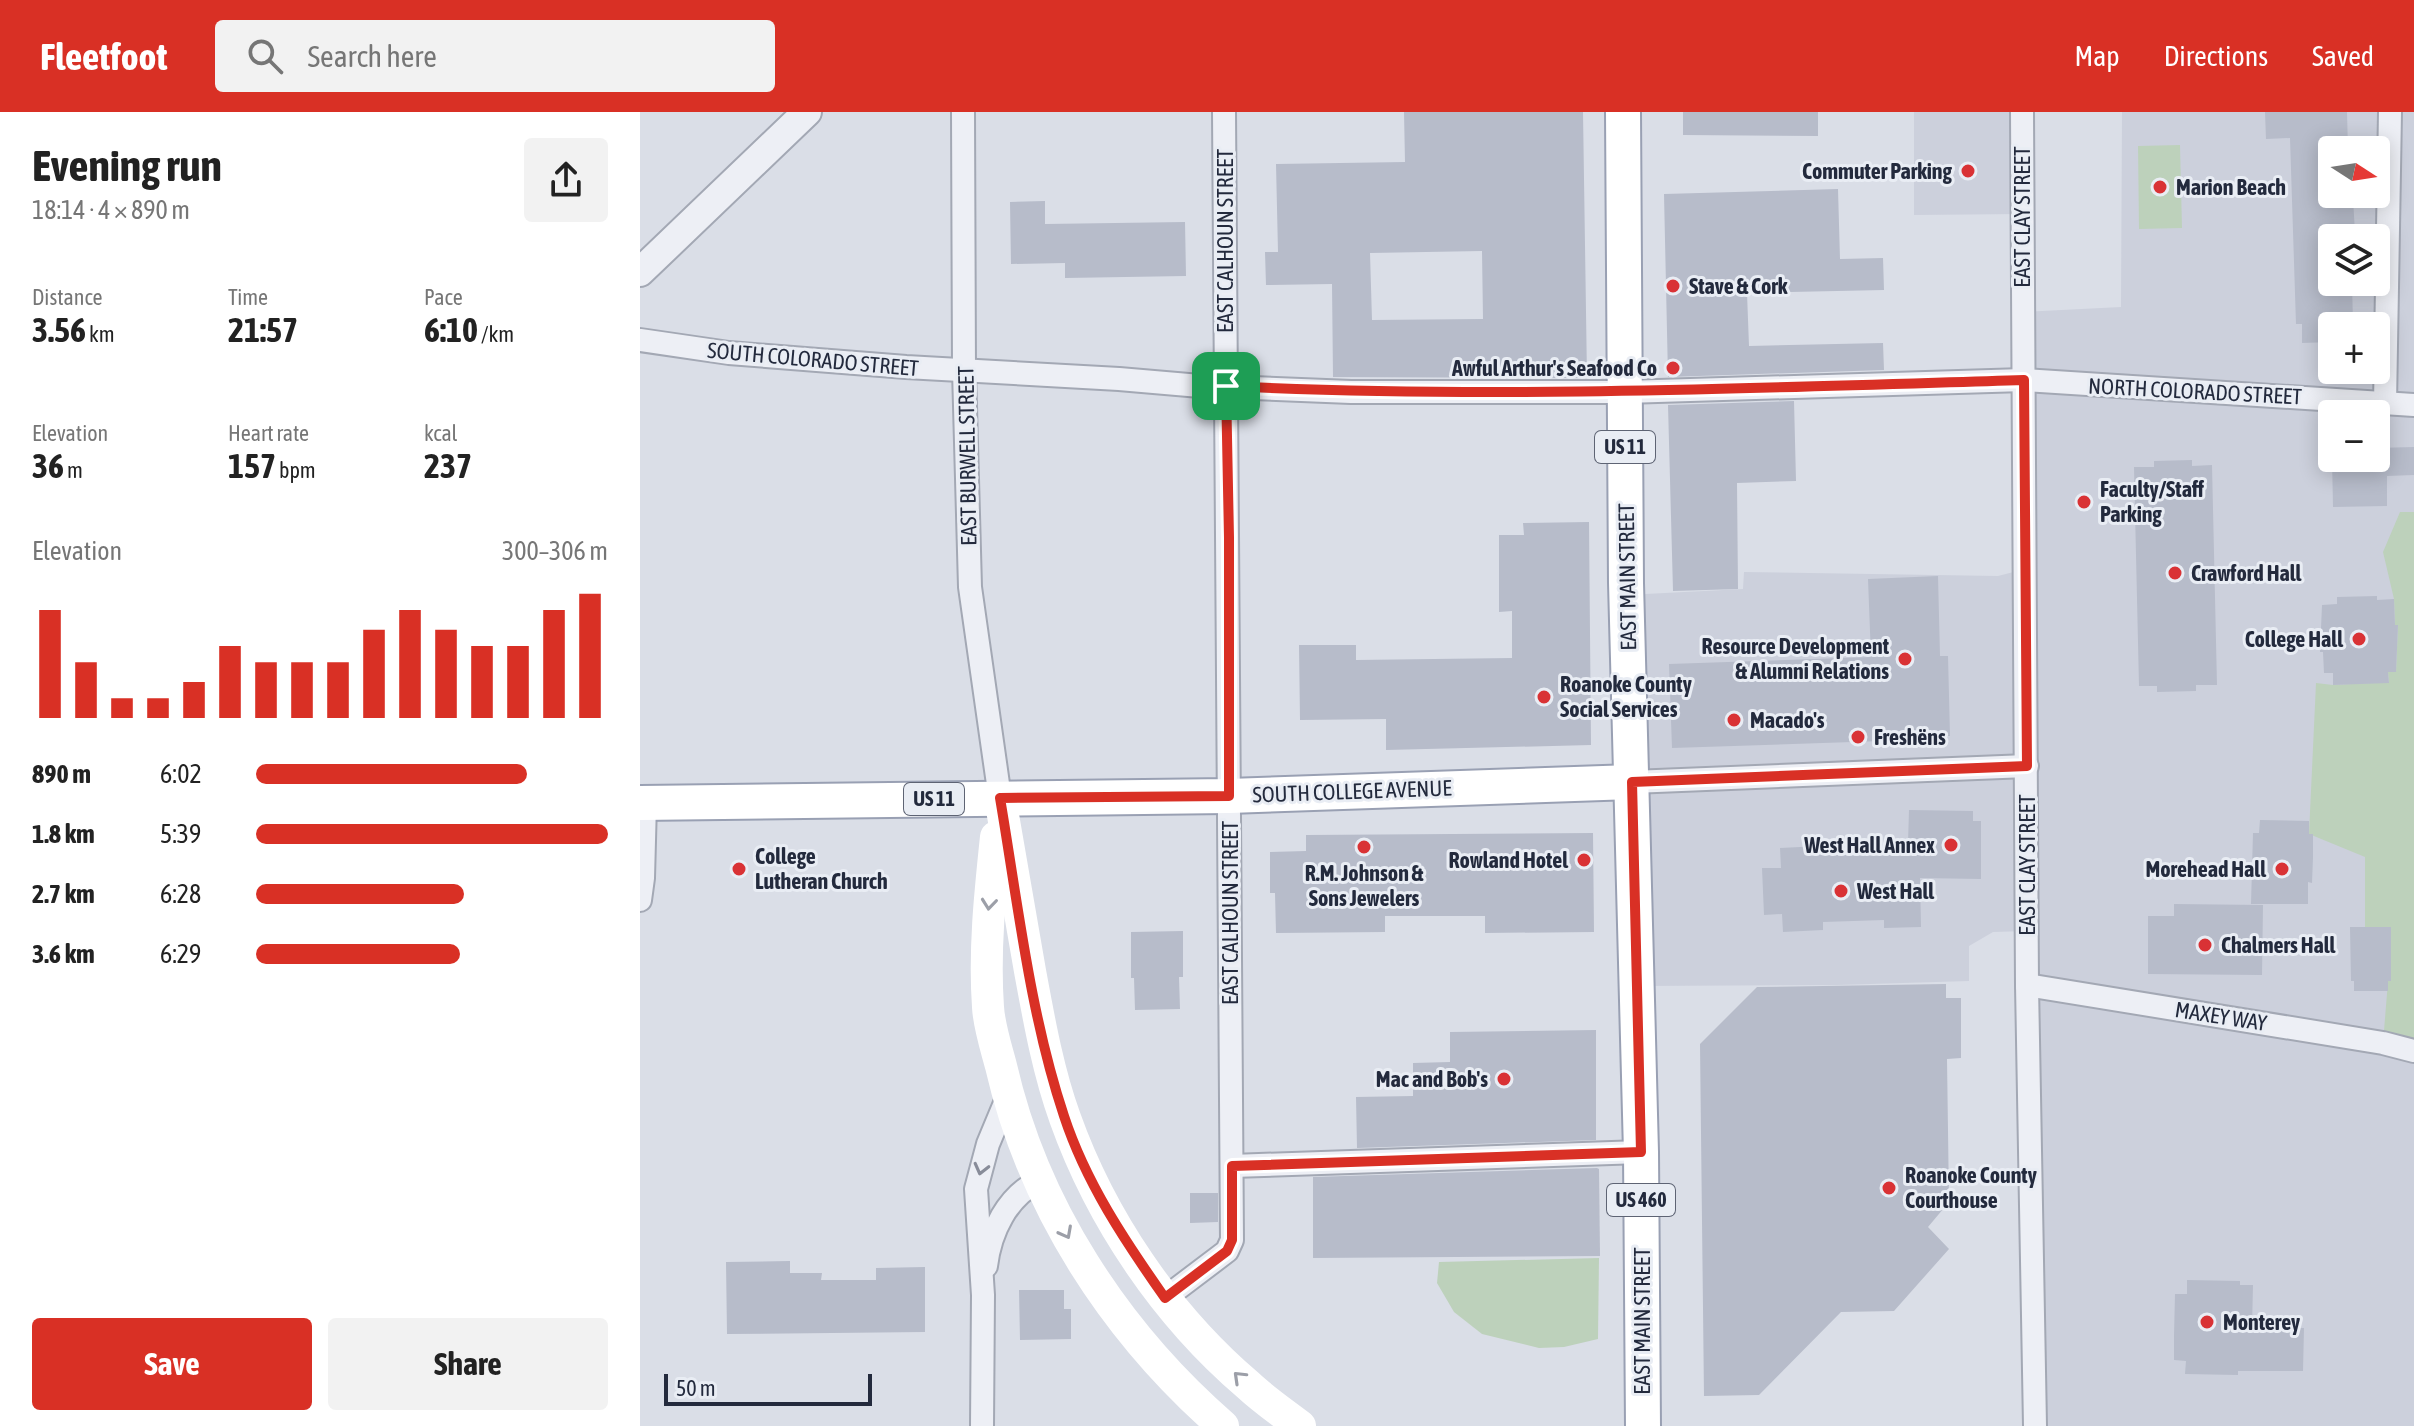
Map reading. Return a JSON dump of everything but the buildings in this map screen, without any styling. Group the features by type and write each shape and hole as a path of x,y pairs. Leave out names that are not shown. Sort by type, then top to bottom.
{"main road":[{"name":"EAST MAIN STREET","path":"1623,112 1626,595 1641,1152 1643,1426"},
{"name":"SOUTH COLLEGE AVENUE","path":"642,803 1229,796 1632,782"},
{"path":"1000,798 987,925 988,1009 1008,1096 1039,1181 1067,1237 1102,1293 1184,1392 1223,1426"},
{"path":"1000,798 1039,1020 1064,1117 1090,1178 1122,1236 1165,1298 1202,1341 1247,1385 1300,1426"}],"street":[{"path":"640,272 807,112"},
{"name":"EAST BURWELL STREET","path":"963,112 964,370 970,587 1000,798"},
{"name":"EAST CALHOUN STREET","path":"1165,1298 1227,1251 1232,1240 1224,112"},
{"name":"EAST CLAY STREET","path":"2022,112 2027,985 2035,1426"},
{"path":"2385,400 2390,112"},
{"name":"SOUTH COLORADO STREET","path":"640,340 729,353 1226,386 1351,392 1625,392"},
{"name":"NORTH COLORADO STREET","path":"1625,392 2024,380 2325,400"},
{"name":"NORTH COLORADO STREET","path":"2390,404 2414,405"},
{"path":"1632,782 2027,766"},
{"path":"640,900 643,878 642,803"},
{"name":"MAXEY WAY","path":"2027,985 2383,1043 2414,1051"},
{"path":"982,1426 983,1295 976,1189 988,1144 1008,1096"},
{"path":"1232,1166 1641,1152"},
{"path":"983,1295 987,1258 998,1222 1011,1202 1039,1181"}],"shaded area":[{"name":"Commuter Parking","path":"1914,112 2022,112 2022,214 1914,215"},
{"path":"2122,112 2414,112 2414,1426 2035,1426 2027,931 1993,932 1969,946 1969,981 1637,986 1626,595 1743,589 1744,572 1998,576 2025,569 2023,312 2121,307"}],"green space":[{"name":"Marion Beach","path":"2180,145 2182,228 2139,229 2138,146"},
{"path":"2400,512 2414,512 2414,1051 2383,1043 2388,981 2391,981 2391,928 2365,927 2365,857 2309,834 2316,683 2389,682 2388,672 2396,672 2398,625 2395,625 2394,599 2383,552"},
{"path":"1599,1258 1598,1339 1564,1347 1539,1348 1482,1334 1454,1312 1437,1283 1439,1262"}],"place":[{"name":"Commuter Parking","path":"1968,171"},
{"name":"Marion Beach","path":"2160,187"},
{"name":"Stave & Cork","path":"1673,286"},
{"name":"Awful Arthur's Seafood Co","path":"1673,368"},
{"name":"Faculty/Staff Parking","path":"2084,502"},
{"name":"Crawford Hall","path":"2175,573"},
{"name":"College Hall","path":"2359,639"},
{"name":"Resource Development & Alumni Relations","path":"1905,659"},
{"name":"Roanoke County Social Services","path":"1544,697"},
{"name":"Macado's","path":"1734,720"},
{"name":"Freshëns","path":"1858,737"},
{"name":"West Hall Annex","path":"1951,845"},
{"name":"R.M. Johnson & Sons Jewelers","path":"1364,847"},
{"name":"Rowland Hotel","path":"1584,860"},
{"name":"College Lutheran Church","path":"739,869"},
{"name":"Morehead Hall","path":"2282,869"},
{"name":"West Hall","path":"1841,891"},
{"name":"Chalmers Hall","path":"2205,945"},
{"name":"Mac and Bob's","path":"1504,1079"},
{"name":"Roanoke County Courthouse","path":"1889,1188"},
{"name":"Monterey","path":"2207,1322"}],"route":[{"path":"2024,380 2027,766 1632,782 1641,1152 1232,1166 1232,1240 1227,1251 1165,1298 1122,1236 1090,1178 1064,1117 1039,1020 1000,798 1229,796 1226,386 1351,392 1625,392 2024,380"}]}
